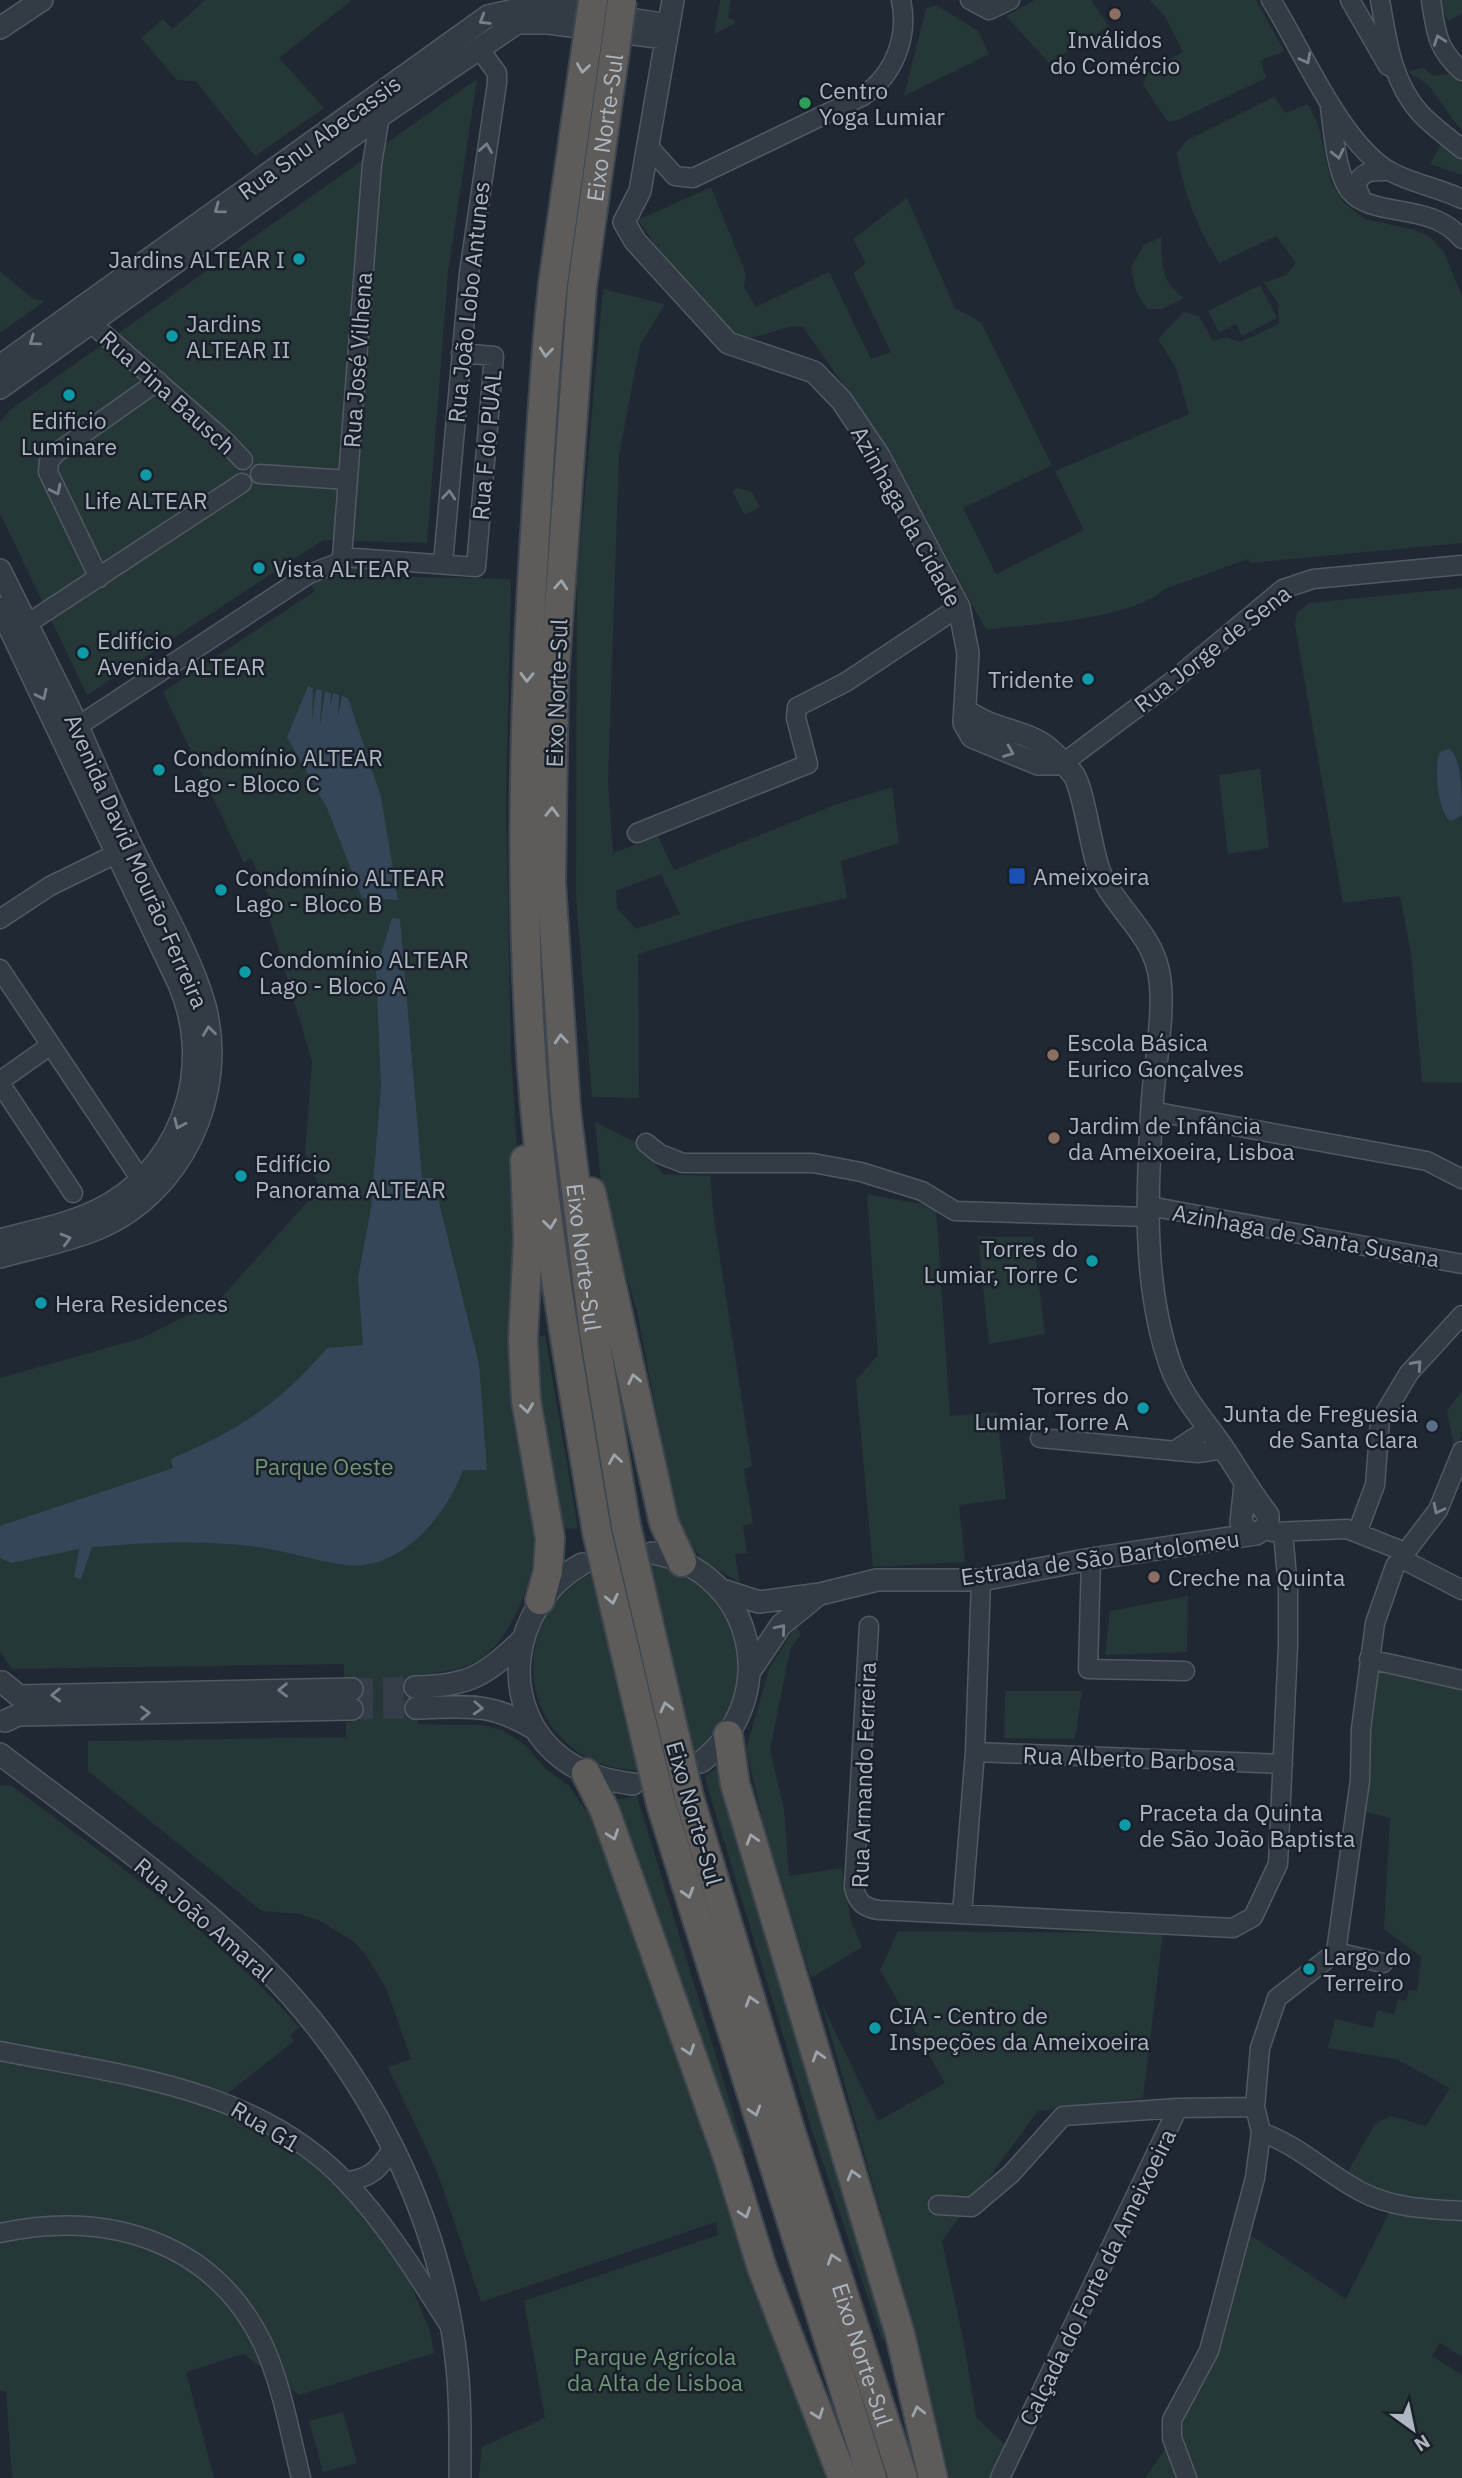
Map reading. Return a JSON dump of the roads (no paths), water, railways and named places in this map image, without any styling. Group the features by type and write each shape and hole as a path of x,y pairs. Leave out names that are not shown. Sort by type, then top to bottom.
{"highway":[{"name":"Eixo Norte-Sul","path":"593,0 553,284 527,669 525,873 535,1107 563,1330 597,1532 661,1804 765,2145 872,2478"},
{"name":"Eixo Norte-Sul","path":"622,0 582,287 554,679 551,882 565,1090 593,1326 626,1527 653,1654 689,1797 792,2136 904,2478"},
{"path":"565,1090 609,1261 664,1523 682,1562"},
{"path":"535,1107 524,1128 528,1240 523,1340 526,1400 550,1538 548,1571 540,1600"},
{"path":"728,1735 736,1784 900,2334 933,2478"},
{"path":"586,1773 605,1811 727,2158 762,2268 843,2478"}],"street":[{"path":"0,28 42,0"},
{"path":"624,222 640,191 649,147 661,31 659,0"},
{"path":"624,222 661,31 673,0"},
{"path":"649,147 675,176 693,178 863,96 887,76 897,55 903,19 901,0"},
{"path":"970,0 989,10 1010,0"},
{"path":"1271,0 1329,100 1367,153 1390,171 1462,199"},
{"path":"1350,0 1420,113 1462,149"},
{"path":"1380,0 1398,80"},
{"path":"1431,0 1437,38 1446,57 1462,71"},
{"name":"Rua Snu Abecassis","path":"0,366 488,16 537,5 661,31"},
{"name":"Rua Snu Abecassis","path":"0,388 380,116 517,23 661,31"},
{"name":"Rua João Lobo Antunes","path":"443,564 461,353 479,194 497,83 497,73 478,47"},
{"path":"1329,100 1343,176 1351,192 1362,200 1434,217 1462,239"},
{"name":"Rua José Vilhena","path":"342,557 372,164 380,116"},
{"path":"344,142 361,150 372,164"},
{"path":"1362,200 1356,184 1360,177 1371,170 1390,171"},
{"name":"Azinhaga da Cidade","path":"624,222 635,241 728,343 814,372 842,401 879,456 959,607 968,653 970,718 1046,746 1078,783 1091,847 1104,883 1143,934 1159,971 1161,994 1152,1111 1149,1212 1151,1265 1170,1364 1185,1393 1245,1485 1259,1523"},
{"name":"Rua Pina Bausch","path":"92,324 243,460"},
{"name":"Rua F do PUAL","path":"443,564 476,567 494,356 461,353"},
{"path":"99,578 48,472 49,461 56,453 158,381"},
{"path":"242,483 237,478 235,469 243,460 255,463 260,474"},
{"path":"260,474 348,480"},
{"path":"13,633 242,483 253,483 260,474"},
{"path":"78,726 309,575 338,563 342,557 443,564"},
{"name":"Rua Jorge de Sena","path":"1062,764 1170,683 1283,589 1314,579 1462,565"},
{"name":"Avenida David Mourão-Ferreira","path":"0,570 13,633 78,726 124,850 186,1001 195,1052 194,1075 185,1112 172,1141 141,1180 109,1204 82,1216 0,1240"},
{"path":"637,833 808,764 796,718 797,707 846,682 959,607"},
{"name":"Avenida David Mourão-Ferreira","path":"0,608 205,1005 211,1060 201,1116 189,1144 173,1169 135,1206 97,1229 0,1257"},
{"path":"0,919 50,886 124,850"},
{"path":"0,969 141,1180"},
{"path":"51,1045 0,1082 73,1193"},
{"path":"1152,1111 1427,1161 1462,1179"},
{"name":"Azinhaga de Santa Susana","path":"646,1143 660,1154 683,1163 813,1163 861,1172 922,1191 955,1211 1149,1212 1462,1264"},
{"path":"1357,1533 1375,1485 1380,1422 1409,1373 1462,1315"},
{"path":"1174,1451 1209,1428"},
{"path":"1040,1438 1198,1453 1224,1449"},
{"path":"1187,2478 1172,2438 1172,2420 1209,2351 1255,2178 1261,2132 1255,2107 1259,2048 1277,1998 1336,1952 1360,1780 1361,1729 1375,1623 1402,1555 1438,1510 1462,1451"},
{"path":"981,1580 975,1752 962,1914 1233,1928 1245,1924 1259,1907 1278,1864 1288,1588 1259,1523"},
{"name":"Estrada de São Bartolomeu","path":"719,1588 759,1602 820,1594 877,1580 981,1580 1091,1559 1226,1538 1259,1523 1336,1528 1357,1533 1402,1555 1462,1590"},
{"path":"652,1553 682,1562 719,1588 743,1627 750,1671 743,1704 728,1735 701,1762"},
{"path":"1091,1559 1088,1670 1185,1671"},
{"path":"536,1729 520,1686 522,1641 540,1600 555,1583 582,1564"},
{"name":"Estrada de São Bartolomeu","path":"750,1671 781,1625 820,1594"},
{"name":"Rua Armando Ferreira","path":"869,1626 854,1887 857,1898 871,1909 962,1914"},
{"path":"522,1641 493,1669 416,1698 508,1713 536,1729 558,1754 586,1773 634,1784"},
{"path":"1369,1659 1462,1680"},
{"path":"1,1681 19,1696 352,1699 18,1715 2,1726"},
{"path":"1,1681 2,1726"},
{"name":"Rua Alberto Barbosa","path":"975,1752 1283,1764"},
{"name":"Rua João Amaral","path":"0,1754 203,1913 260,1963 334,2050 393,2148 423,2218 452,2329 461,2423 460,2478"},
{"path":"1336,1952 1383,1963"},
{"name":"Rua G1","path":"0,2051 191,2090 228,2102 296,2141 346,2181 390,2235 452,2329"},
{"name":"Calçada do Forte da Ameixoeira","path":"1000,2478 1178,2108 1255,2107"},
{"path":"939,2205 972,2207 1011,2174 1063,2116 1178,2108"},
{"path":"1261,2132 1279,2138 1361,2192 1420,2208 1462,2211"},
{"path":"346,2181 370,2176 380,2168 393,2148"},
{"path":"0,2233 64,2224 104,2227 144,2236 203,2270 226,2290 263,2345 302,2478"}],"water":[{"path":"308,686 313,688 312,722 316,689 322,690 320,727 325,691 331,693 330,708 333,693 339,695 338,717 342,696 348,698 381,797 398,900 362,898 327,808 287,737"},
{"path":"1449,749 1457,760 1462,798 1462,815 1451,821 1443,809 1437,777 1440,752"},
{"path":"392,918 400,919 422,1178 433,1178 479,1364 487,1470 463,1470 446,1505 419,1537 403,1550 366,1565 346,1565 241,1545 148,1543 92,1547 81,1579 74,1577 80,1545 79,1549 11,1563 0,1558 0,1526 173,1468 171,1459 238,1426 274,1400 327,1348 363,1345 358,1278 371,1208 381,1087 376,970"}],"tunnel":[{"path":"352,1689 415,1687"},
{"path":"352,1709 416,1708"}],"place":[{"name":"Inválidos do Comércio","path":"1115,14"},
{"name":"Centro Yoga Lumiar","path":"805,103"},
{"name":"Jardins ALTEAR I","path":"299,259"},
{"name":"Jardins ALTEAR II","path":"172,336"},
{"name":"Edificio Luminare","path":"69,395"},
{"name":"Life ALTEAR","path":"146,475"},
{"name":"Vista ALTEAR","path":"259,568"},
{"name":"Edifício Avenida ALTEAR","path":"83,653"},
{"name":"Tridente","path":"1088,679"},
{"name":"Condomínio ALTEAR Lago - Bloco C","path":"159,770"},
{"name":"Ameixoeira","path":"1017,876"},
{"name":"Condomínio ALTEAR Lago - Bloco B","path":"221,890"},
{"name":"Condomínio ALTEAR Lago - Bloco A","path":"245,972"},
{"name":"Escola Básica Eurico Gonçalves","path":"1053,1055"},
{"name":"Jardim de Infância da Ameixoeira, Lisboa","path":"1054,1138"},
{"name":"Edifício Panorama ALTEAR","path":"241,1176"},
{"name":"Torres do Lumiar, Torre C","path":"1092,1261"},
{"name":"Hera Residences","path":"41,1303"},
{"name":"Torres do Lumiar, Torre A","path":"1143,1408"},
{"name":"Junta de Freguesia de Santa Clara","path":"1432,1426"},
{"name":"Creche na Quinta","path":"1154,1577"},
{"name":"Praceta da Quinta de São João Baptista","path":"1125,1825"},
{"name":"Largo do Terreiro","path":"1309,1969"},
{"name":"CIA - Centro de Inspeções da Ameixoeira","path":"875,2028"}],"park label":[{"name":"Parque Oeste","path":"324,1466"},
{"name":"Parque Agrícola da Alta de Lisboa","path":"655,2369"}]}
